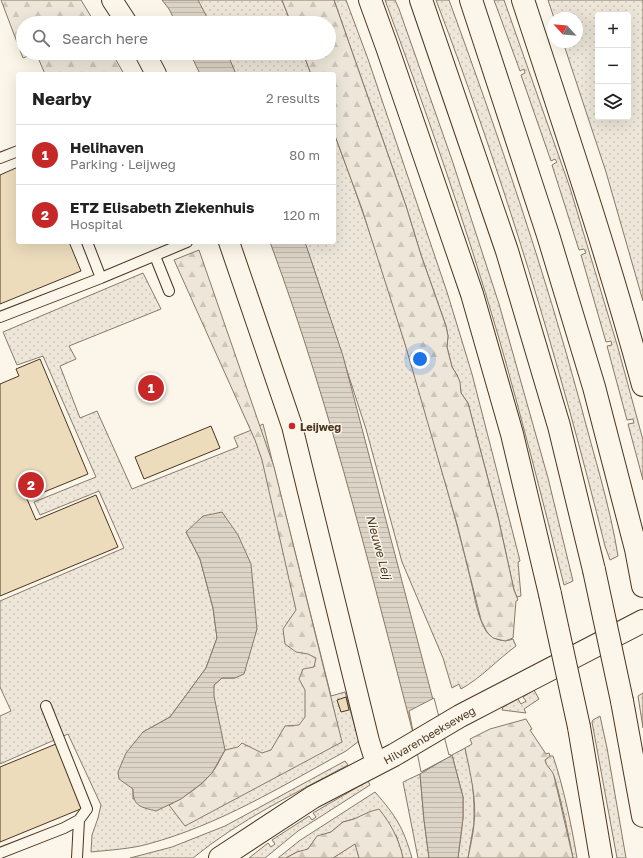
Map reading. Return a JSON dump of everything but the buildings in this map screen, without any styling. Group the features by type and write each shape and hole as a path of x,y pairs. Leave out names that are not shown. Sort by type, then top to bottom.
{"main road":[{"path":"370,0 472,294 512,434 550,594 579,727 602,858"},
{"path":"421,0 507,251 559,426 594,570 622,701 643,816"},
{"path":"471,0 548,236 594,387 636,549 643,586"},
{"path":"522,0 596,223 643,385"},
{"name":"Hilvarenbeekseweg","path":"220,858 313,797 385,759 460,716 643,621"}],"street":[{"path":"112,0 122,16"},
{"path":"149,60 155,72"},
{"path":"230,244 292,426 369,741 385,759"}],"lane":[{"path":"0,158 16,152"},
{"path":"88,244 100,278"},
{"path":"0,317 182,244"},
{"path":"155,256 169,291"},
{"path":"0,853 64,828 79,820 87,809 46,706"},
{"path":"77,858 79,820"}],"green space":[{"path":"1,0 81,0 91,16 16,16 16,40"},
{"path":"196,0 282,0 288,16 205,16"},
{"path":"282,0 334,0 406,206 421,255 446,326 448,336 447,347 452,367 460,382 461,393 468,403 498,517 514,590 518,600 516,601 513,638 505,641 493,638 487,632 481,620 457,524 405,344 362,209 336,138 336,72 310,72 306,60 336,60 336,16 288,16"},
{"path":"334,0 346,0 368,59 447,292 472,374 520,561 518,562 521,596 517,597 514,590 498,517 468,403 461,393 457,375 452,367 447,347 448,336 446,326"},
{"path":"385,0 395,0 399,9 452,160 499,304 548,478 573,581 564,585 498,335 444,167"},
{"path":"436,0 449,0 503,151 552,304 581,406 615,537 618,556 610,560 569,408 529,270 485,134"},
{"path":"494,0 504,0 570,188 618,348 643,440 643,480 628,424 634,423 633,419 627,420 607,346 612,345 611,341 606,342 581,255 586,253 584,249 579,250 552,165 557,162 555,159 551,161 521,75 525,73 524,69 520,71"},
{"path":"548,0 643,0 643,301 606,172 565,48 583,48 583,12 552,12"},
{"path":"39,60 116,60 123,72 44,72"},
{"path":"229,60 306,60 310,72 235,72"},
{"path":"336,138 380,264 408,352 464,551 480,617 488,634 494,638 506,641 513,639 516,646 475,680 461,689 459,684 452,688 443,658 402,562 366,429 305,244 336,244"},
{"path":"199,250 274,467 342,742 185,826 169,805 202,783 211,774 225,750 238,747 242,743 262,753 271,750 285,726 299,725 305,717 305,690 299,679 303,669 314,667 316,658 308,654 296,652 285,644 283,629 296,610 262,460 255,440 174,260"},
{"path":"143,273 161,309 69,346 76,359 60,366 80,418 97,411 132,489 238,447 234,437 263,424 331,696 345,692 359,741 346,751 250,804 200,826 141,846 91,852 92,835 101,805 68,734 0,764 0,716 11,711 0,687 0,601 124,548 99,491 40,515 34,502 96,477 43,356 17,365 3,332","holes":["186,532 257,629 235,678 222,678 214,685 201,784 181,799 133,799 133,789 143,732 170,717 206,668 217,638 213,608 200,559"]},
{"path":"534,690 539,699 524,709 526,713 502,710 503,707 518,699 521,704 526,701 523,697"},
{"path":"643,693 643,728 638,696"},
{"path":"600,716 626,858 617,858 592,722"},
{"path":"526,719 532,729 530,730 546,754 549,753 550,756 545,760 554,776 573,858 468,858 474,828 475,805 465,748 472,744 470,739 490,729"},
{"path":"465,748 472,777 474,823 468,858 458,858 463,818 463,797 452,755"},
{"path":"550,756 553,756 561,781 577,858 573,858 555,779 545,760"},
{"path":"345,761 348,765 229,831 193,858 130,858 172,847 225,826"},
{"path":"420,774 429,858 418,858 403,782"},
{"path":"368,781 370,785 298,831 265,858 249,858 268,843 271,847 275,844 272,840 309,816 312,820 316,817 313,813"},
{"path":"375,792 398,822 412,858 403,858 396,835 357,818 343,822 331,832 316,838 308,849 297,852 286,858 278,858 299,841"},
{"path":"379,809 394,832 403,858 359,858 355,844 333,858 286,858 297,852 308,849 317,836 331,832 343,822"},
{"path":"356,843 359,858 333,858"}],"water":[{"path":"162,0 198,0 206,16 172,16"},
{"path":"193,60 230,60 235,72 199,72"},
{"name":"Nieuwe Leij","path":"271,244 306,244 343,356 448,757 423,771 353,505 314,372"},
{"path":"222,512 238,535 251,564 257,629 244,674 235,678 222,678 214,685 214,696 225,750 212,773 201,784 181,799 156,811 142,807 136,803 133,795 133,789 119,779 118,772 126,753 143,732 170,717 206,668 217,638 213,608 200,559 186,532 203,516"},
{"path":"452,755 463,797 463,818 458,858 429,858 420,774"}],"pier":[{"path":"434,698 449,755 450,754 451,756 421,772 409,711"}],"place":[{"name":"Helihaven","path":"151,388"},
{"name":"Leijweg","path":"292,426"},
{"name":"ETZ Elisabeth Ziekenhuis","path":"31,485"}]}
